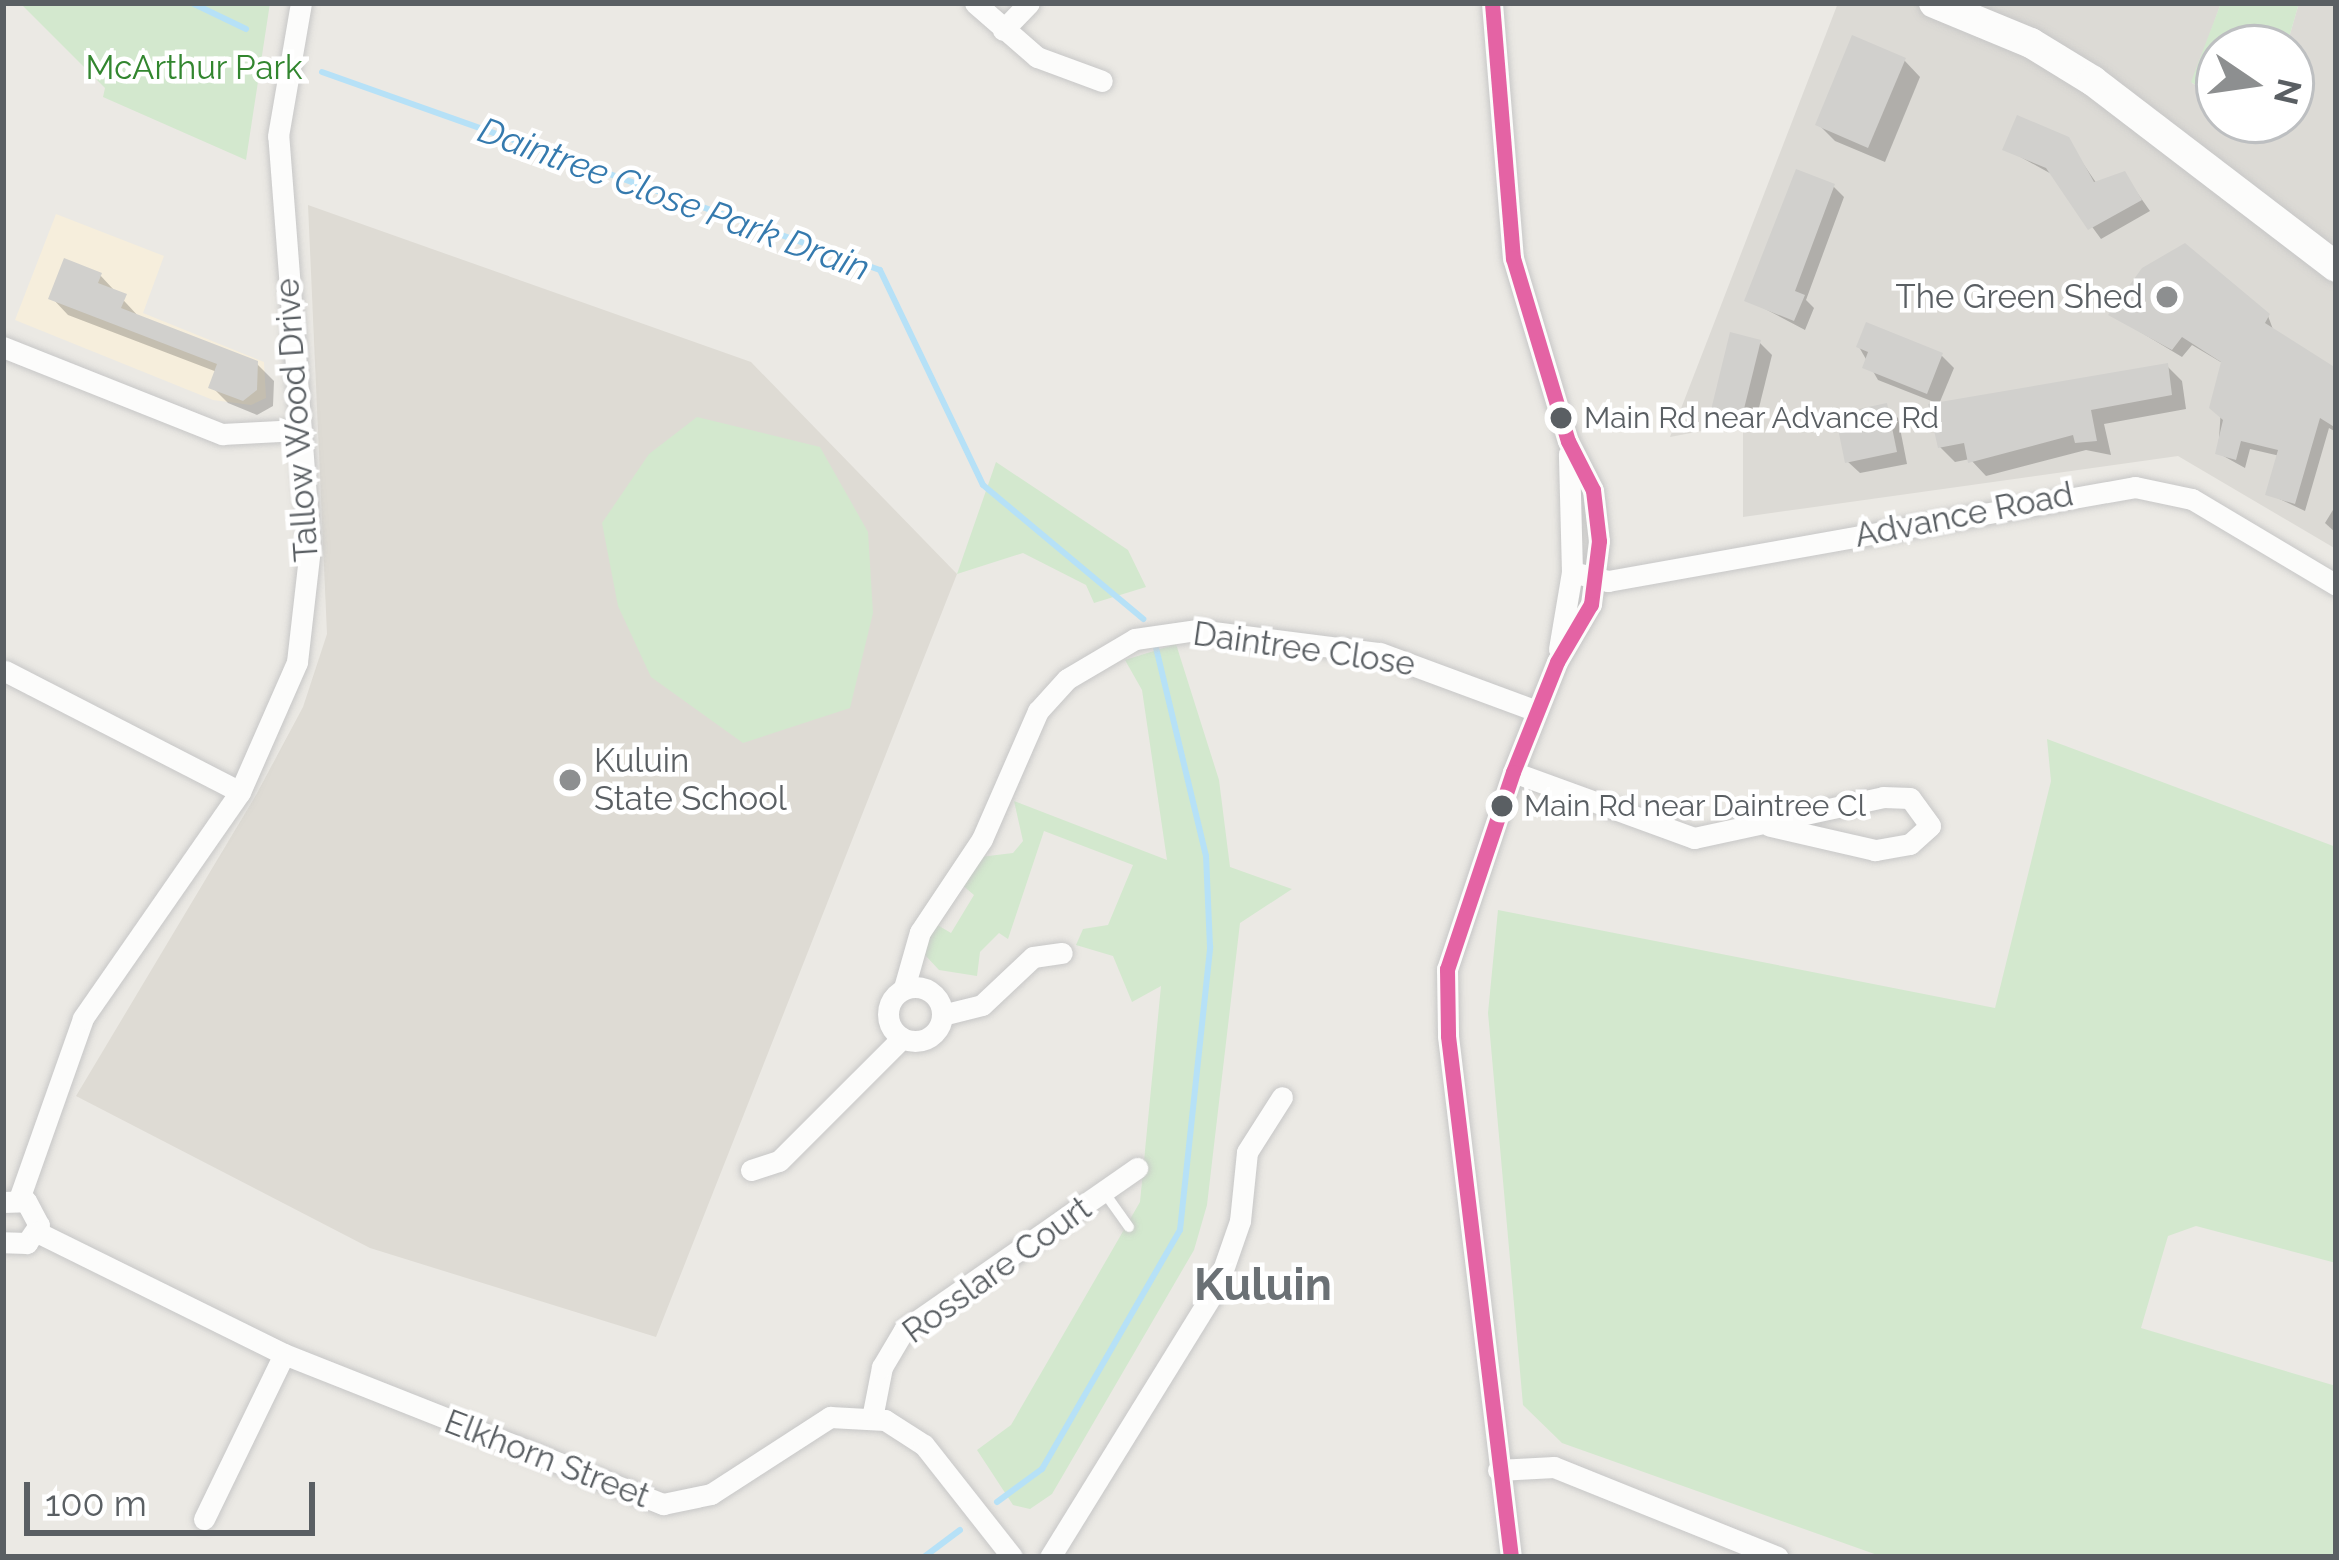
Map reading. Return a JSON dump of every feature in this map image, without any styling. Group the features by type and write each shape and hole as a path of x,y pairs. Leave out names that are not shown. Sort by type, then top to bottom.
{"main road":[{"path":"1934,3 2031,43 2093,81 2336,267"}],"street":[{"name":"Tallow Wood Drive","path":"11,1200 83,1018 239,792 297,662 310,548 278,136 301,3"},
{"path":"974,3 1037,57 1102,81"},
{"path":"1003,30 1029,3"},
{"path":"1492,3 1513,258 1568,441 1596,502 1597,579 1557,662 1469,883 1447,969 1511,1557"},
{"path":"3,347 222,434 299,430"},
{"path":"1557,662 1572,572 1568,441"},
{"name":"Advance Road","path":"1572,572 1597,579 2135,487 2192,500 2336,585"},
{"name":"Daintree Close","path":"904,988 920,932 982,839 1038,712 1067,679 1135,639 1197,630 1380,653 1537,711"},
{"path":"5,671 239,792"},
{"path":"1513,772 1694,838 1770,826 1883,797 1910,798 1930,826 1910,844 1875,850 1770,826"},
{"path":"751,1170 779,1161 902,1038 928,1038 942,1015 982,1005 1033,957 1062,953"},
{"path":"902,1038 887,1017 904,988 931,991 942,1015"},
{"path":"872,1418 924,1445 1013,1557 1048,1557 1217,1287 1240,1221 1247,1153 1282,1097"},
{"name":"Rosslare Court","path":"872,1418 883,1367 904,1330 1136,1168"},
{"path":"4,1248 21,1245 37,1232 36,1211 11,1200"},
{"name":"Elkhorn Street","path":"37,1232 284,1354 663,1504 711,1494 830,1417 872,1418"},
{"path":"204,1519 284,1354"},
{"path":"1498,1470 1554,1467 1778,1557"}],"lane":[{"name":"Rosslare Court","path":"1104,1192 1129,1227"}],"shaded area":[{"path":"1838,3 2221,3 2213,24 2195,24 2195,144 2315,144 2315,24 2293,24 2299,3 2336,3 2336,549 2178,456 1743,517 1743,423 1670,437"},
{"name":"Kuluin State School","path":"308,205 751,362 957,574 656,1337 370,1248 76,1096 256,795 303,707 327,634"},
{"path":"56,214 164,256 143,313 264,362 266,398 251,405 213,400 15,320"}],"green space":[{"name":"McArthur Park","path":"20,3 270,3 246,160 103,97 105,88"},
{"path":"2221,3 2299,3 2293,24 2213,24"},
{"path":"697,417 820,447 868,532 873,613 850,708 743,743 651,677 618,606 602,523 649,454"},
{"path":"996,462 1128,550 1146,587 1094,603 1086,585 1023,553 957,574"},
{"path":"1176,644 1219,780 1230,867 1292,889 1240,923 1207,1205 1194,1250 1052,1494 1030,1509 1013,1505 977,1450 1011,1425 1140,1202 1161,986 1132,1002 1113,956 1076,945 1083,929 1108,925 1133,865 1044,831 1008,939 999,933 980,952 977,976 939,970 925,955 926,934 934,923 951,933 974,895 961,884 980,857 1013,853 1023,841 1014,801 1167,860 1142,690 1125,660"},
{"path":"2047,739 2336,847 2336,1263 2196,1226 2168,1236 2141,1328 2336,1386 2336,1557 1883,1557 1562,1443 1523,1405 1488,1013 1498,910 1995,1008 2051,781"}],"building":[{"path":"1852,35 1906,58 1868,148 1815,125"},
{"path":"2017,115 2069,137 2094,182 2125,171 2142,200 2088,230 2046,168 2002,150"},
{"path":"1796,169 1835,184 1795,291 1805,295 1794,321 1744,301"},
{"path":"2185,243 2270,314 2265,323 2336,368 2336,428 2320,418 2295,504 2265,495 2278,450 2241,441 2236,460 2215,454 2223,420 2209,408 2221,362 2182,337 2172,350 2108,315 2142,268"},
{"path":"64,258 102,273 98,283 127,294 121,308 258,361 257,390 243,401 208,388 217,364 48,299"},
{"path":"1866,322 1943,353 1927,394 1862,368 1868,352 1856,347"},
{"path":"1730,332 1761,340 1742,417 1711,410"},
{"path":"2168,363 2172,395 2091,410 2097,441 2075,443 2073,435 1968,463 1964,443 1938,448 1928,404"},
{"path":"1887,403 1897,452 1845,463 1835,414"}],"waterway":[{"path":"192,3 246,29"},
{"name":"Daintree Close Park Drain","path":"322,72 880,270 983,485 1143,619"},
{"name":"Daintree Close Park Drain","path":"997,1502 1042,1469 1180,1230 1210,947 1206,856 1156,648"},
{"path":"924,1557 960,1530"}],"transit line":[{"path":"1492,3 1513,258 1568,441 1593,490 1599,541 1591,604 1557,662 1513,772 1447,969 1448,1036 1511,1557"}],"place":[{"name":"The Green Shed","path":"2167,297"},
{"name":"Main Rd near Advance Rd","path":"1561,418"},
{"name":"Kuluin State School","path":"570,780"},
{"name":"Main Rd near Daintree Cl","path":"1502,806"}],"district":[{"name":"Kuluin","path":"1263,1285"}]}
